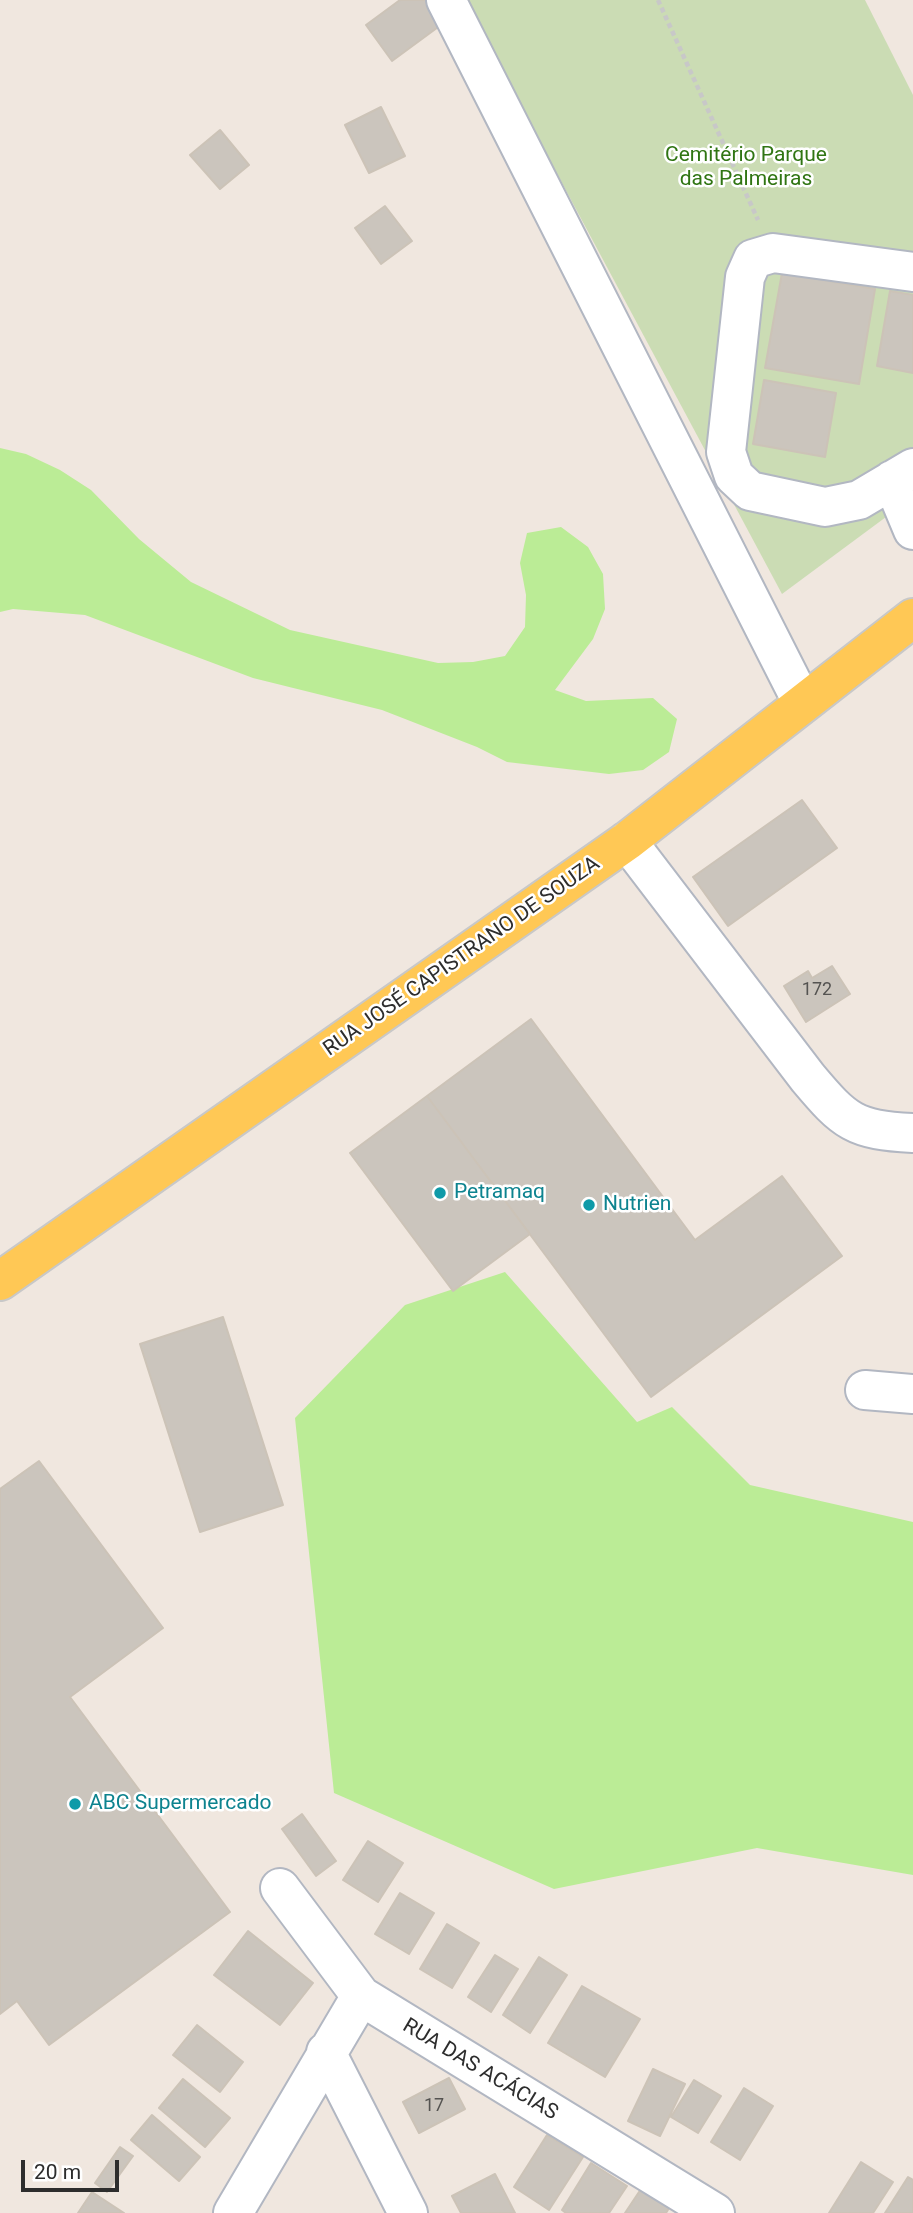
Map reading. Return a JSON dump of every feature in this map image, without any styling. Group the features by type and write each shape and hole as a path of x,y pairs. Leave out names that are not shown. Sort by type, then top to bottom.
{"main road":[{"name":"RUA JOSÉ CAPISTRANO DE SOUZA","path":"0,1281 627,841 913,618"}],"street":[{"path":"446,0 802,702"},
{"path":"913,272 773,253 753,259 744,277 726,452 734,477 750,491 825,507 859,500 903,474 913,530"},
{"path":"627,841 808,1079 839,1115 895,1132 913,1102"},
{"path":"865,1390 913,1394"},
{"name":"RUA DAS ACÁCIAS","path":"280,1888 361,1997 715,2213"},
{"path":"233,2213 361,1997"},
{"path":"326,2052 408,2213"}],"path":[{"path":"658,0 773,253"}],"green space":[{"name":"Cemitério Parque das Palmeiras","path":"464,0 865,0 913,95 913,497 782,594"},
{"path":"0,448 26,454 60,470 91,490 139,539 191,582 290,630 438,663 473,662 505,656 525,627 526,595 520,563 527,533 561,527 588,547 603,574 605,609 593,639 555,690 586,701 653,698 677,719 669,752 643,770 609,774 507,762 477,747 382,710 253,678 85,615 13,609 0,612"},
{"path":"505,1272 637,1422 672,1407 750,1485 913,1522 913,1875 757,1848 554,1889 334,1793 295,1418 405,1305"}],"building":[{"path":"400,0 429,0 445,22 392,61 366,25"},
{"path":"381,107 405,156 369,173 345,125"},
{"path":"220,130 249,165 220,189 190,155"},
{"path":"385,206 412,241 381,264 355,228"},
{"path":"782,273 875,289 859,384 765,368"},
{"path":"890,291 913,295 913,373 877,366"},
{"path":"764,380 836,393 825,457 753,444"},
{"path":"802,800 837,848 728,926 693,877"},
{"path":"832,966 850,994 806,1022 784,986 808,971 812,978"},
{"name":"Nutrien","path":"531,1019 695,1240 782,1176 842,1256 651,1397 427,1096"},
{"name":"Petramaq","path":"427,1096 530,1234 453,1291 350,1153"},
{"path":"223,1317 283,1505 200,1532 140,1344"},
{"name":"ABC Supermercado","path":"39,1461 163,1628 70,1697 230,1912 49,2045 17,2001 0,2014 0,1489"},
{"path":"302,1814 336,1861 316,1876 282,1829"},
{"path":"368,1841 403,1863 378,1902 343,1880"},
{"path":"400,1893 434,1913 409,1954 375,1934"},
{"path":"447,1924 479,1943 452,1988 420,1969"},
{"path":"248,1931 313,1983 280,2025 214,1975"},
{"path":"495,1955 518,1969 491,2012 468,1997"},
{"path":"539,1957 567,1975 530,2033 503,2015"},
{"path":"582,1986 640,2019 605,2077 548,2043"},
{"path":"197,2025 243,2062 220,2092 173,2055"},
{"path":"653,2069 685,2084 660,2136 628,2121"},
{"path":"449,2078 465,2109 419,2133 403,2102"},
{"path":"183,2079 230,2118 205,2147 159,2108"},
{"path":"694,2080 721,2096 698,2133 671,2117"},
{"path":"744,2088 773,2106 740,2160 711,2142"},
{"path":"152,2115 200,2157 179,2181 131,2140"},
{"path":"547,2135 583,2157 549,2210 514,2187"},
{"path":"120,2147 133,2156 107,2192 95,2183"},
{"path":"861,2162 893,2182 873,2213 829,2213"},
{"path":"591,2163 627,2186 609,2213 566,2213 562,2210"},
{"path":"495,2174 515,2213 461,2213 452,2196"},
{"path":"908,2177 913,2180 913,2213 885,2213"},
{"path":"641,2189 669,2208 666,2213 625,2213"},
{"path":"92,2192 124,2213 78,2213"}],"place":[{"name":"Petramaq","path":"440,1193"},
{"name":"Nutrien","path":"589,1205"},
{"name":"ABC Supermercado","path":"75,1804"}]}
